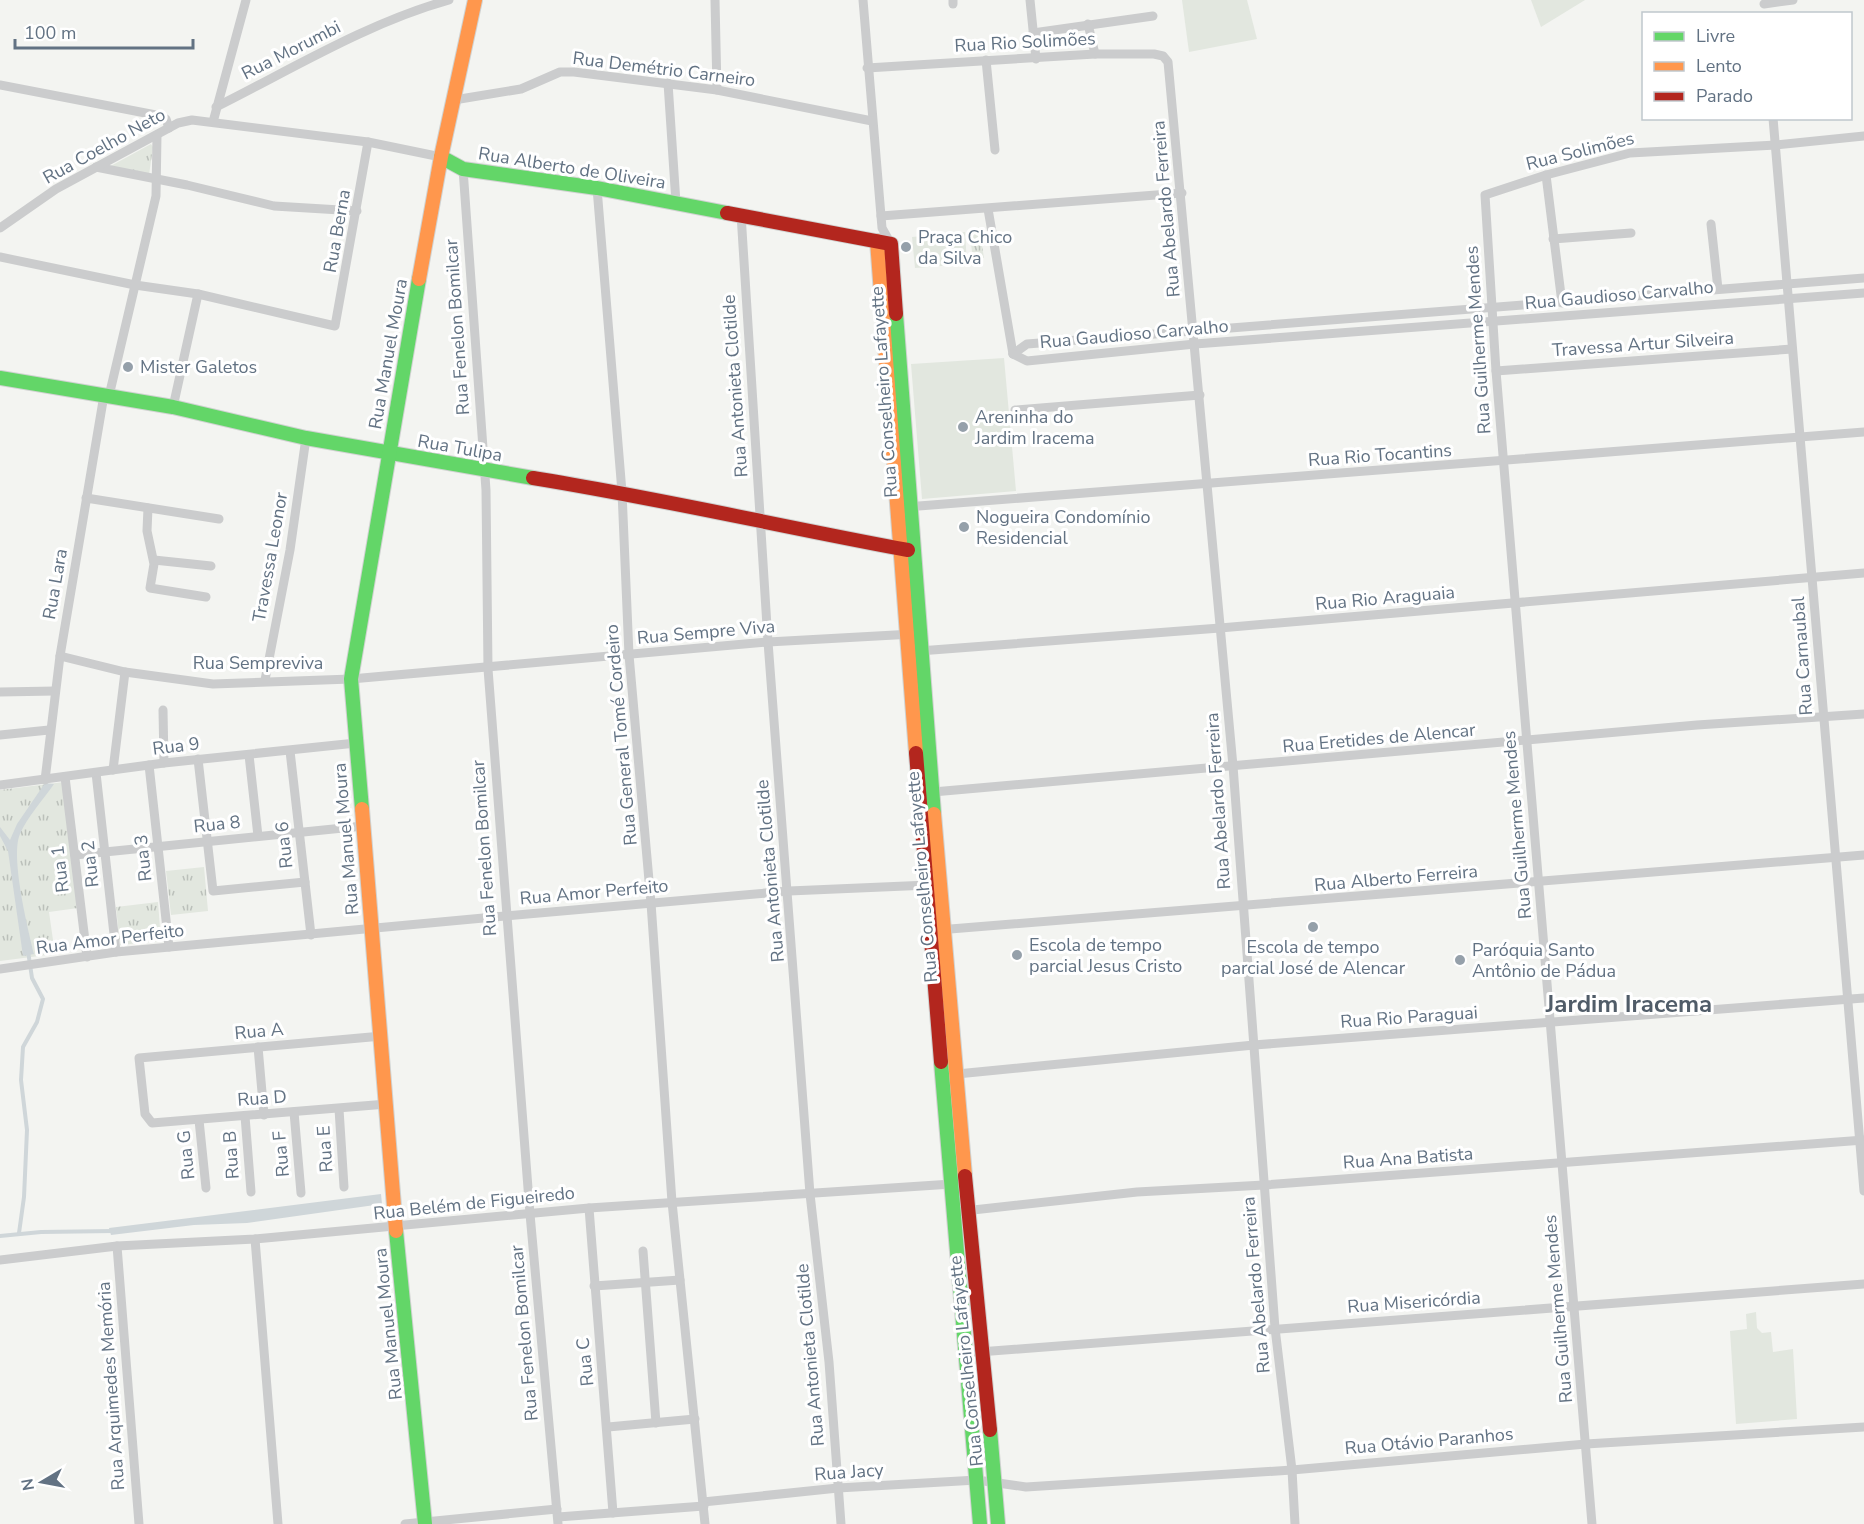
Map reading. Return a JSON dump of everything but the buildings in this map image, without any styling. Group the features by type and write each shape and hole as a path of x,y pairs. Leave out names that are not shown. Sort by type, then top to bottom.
{"street":[{"path":"213,122 246,0"},
{"name":"Rua Morumbi","path":"216,106 363,32 419,8 449,0"},
{"name":"Rua Manuel Moura","path":"425,1523 396,1227 351,679 388,453 441,157 474,0"},
{"path":"715,0 717,90"},
{"name":"Rua Conselheiro Lafayette","path":"863,0 881,216 880,235 914,634 926,885 937,930 957,1074 962,1212 973,1352 976,1480 980,1524"},
{"path":"1030,0 1036,59"},
{"path":"1764,6 1793,0"},
{"path":"1033,33 1153,16"},
{"path":"1088,24 1095,54"},
{"name":"Rua Rio Solimões","path":"867,69 1095,54 1163,56 1168,62 1171,75"},
{"path":"986,60 995,150"},
{"name":"Rua Demétrio Carneiro","path":"454,100 521,89 560,72 717,90 872,121"},
{"name":"Rua Abelardo Ferreira","path":"1171,75 1233,766 1275,1328 1292,1470 1295,1524"},
{"path":"668,83 676,203"},
{"path":"0,85 161,116 166,119 169,128"},
{"name":"Rua Coelho Neto","path":"0,228 56,189 169,128 192,120 213,122"},
{"name":"Rua Carnaubal","path":"1773,120 1823,718 1838,857 1848,999 1862,1140 1864,1191"},
{"name":"Rua Alberto de Oliveira","path":"213,122 368,142 441,157 463,169 597,188 741,214 880,235 891,244"},
{"name":"Rua Lara","path":"45,780 49,729 86,498 106,395 156,196 157,135"},
{"name":"Rua Solimões","path":"1485,195 1546,175 1630,153 1776,145 1864,136"},
{"name":"Rua Berna","path":"198,294 335,326 368,142"},
{"path":"96,167 156,181 187,185 274,206 357,211"},
{"name":"Rua Fenelon Bomilcar","path":"463,169 483,471 488,669 505,916 558,1517"},
{"path":"1546,175 1562,303"},
{"name":"Rua General Tomé Cordeiro","path":"597,188 622,492 629,655 651,903 672,1202 705,1524"},
{"path":"881,216 1182,193"},
{"name":"Rua Guilherme Mendes","path":"1485,195 1492,322 1592,1524"},
{"path":"988,209 1013,354"},
{"name":"Rua Antonieta Clotilde","path":"741,214 768,642 789,891 810,1194 829,1362 841,1524"},
{"path":"1711,224 1718,289"},
{"path":"1553,239 1631,233"},
{"name":"Rua Conselheiro Lafayette","path":"891,244 904,508"},
{"path":"0,257 135,285 198,294 172,407"},
{"name":"Rua Gaudioso Carvalho","path":"1864,278 1027,344 1013,354 1027,361 1195,344 1864,293"},
{"name":"Travessa Artur Silveira","path":"1496,371 1792,349"},
{"name":"Rua Tulipa","path":"0,378 172,407 306,438 483,471 622,492 760,523 908,550"},
{"path":"1015,410 1200,395"},
{"name":"Rua Rio Tocantins","path":"904,508 1864,432"},
{"name":"Travessa Leonor","path":"265,680 290,550 306,438"},
{"path":"86,498 219,519"},
{"path":"148,508 147,531 154,560 150,588 206,597"},
{"path":"154,560 211,566"},
{"name":"Rua Rio Araguaia","path":"915,651 1515,604 1864,573"},
{"name":"Rua Sempre Viva","path":"351,679 488,669 768,642 914,634"},
{"name":"Rua Conselheiro Lafayette","path":"915,651 933,792 941,884 937,930 952,1184 962,1212"},
{"name":"Rua Sempreviva","path":"60,656 126,672 213,684 265,680 351,679"},
{"path":"113,770 126,672"},
{"path":"0,692 55,691"},
{"path":"163,710 164,763"},
{"name":"Rua Eretides de Alencar","path":"933,792 1527,742 1697,725 1864,714"},
{"path":"0,735 49,729"},
{"name":"Rua 9","path":"0,785 198,759 356,744"},
{"name":"Rua 6","path":"290,751 311,935"},
{"path":"249,755 258,836"},
{"path":"198,759 213,891 305,882"},
{"name":"Rua 3","path":"148,765 169,947"},
{"name":"Rua 2","path":"96,773 116,952"},
{"name":"Rua 1","path":"65,777 87,957"},
{"name":"Rua 8","path":"75,855 363,826"},
{"name":"Rua Alberto Ferreira","path":"937,930 1864,855"},
{"name":"Rua Amor Perfeito","path":"0,969 116,952 505,916 789,891 941,884"},
{"name":"Rua Rio Paraguai","path":"957,1074 1254,1046 1864,998"},
{"name":"Rua A","path":"146,1114 139,1058 382,1036"},
{"path":"258,1047 264,1115"},
{"name":"Rua D","path":"146,1114 148,1120 158,1124 387,1104"},
{"name":"Rua E","path":"339,1109 344,1187"},
{"name":"Rua F","path":"294,1112 301,1193"},
{"name":"Rua B","path":"245,1116 251,1192"},
{"name":"Rua G","path":"199,1119 206,1188"},
{"name":"Rua Ana Batista","path":"962,1212 1137,1192 1264,1185 1862,1140"},
{"name":"Rua Belém de Figueiredo","path":"0,1260 117,1246 255,1239 589,1208 952,1184"},
{"name":"Rua C","path":"589,1208 613,1513"},
{"path":"255,1239 278,1524"},
{"name":"Rua Arquimedes Memória","path":"117,1246 139,1524"},
{"path":"643,1251 656,1423"},
{"path":"594,1286 680,1280"},
{"name":"Rua Misericórdia","path":"973,1352 1275,1328 1574,1308 1864,1284"},
{"name":"Rua Conselheiro Lafayette","path":"973,1352 996,1483 999,1524"},
{"path":"608,1427 695,1419"},
{"name":"Rua Otávio Paranhos","path":"996,1483 1026,1487 1292,1470 1586,1444 1864,1427"},
{"name":"Rua Jacy","path":"405,1524 613,1513 838,1488 976,1480 996,1483"}],"green space":[{"path":"1182,0 1247,0 1257,39 1189,52"},
{"path":"1531,0 1585,0 1541,27"},
{"path":"151,144 153,147 149,175 107,168"},
{"path":"979,227 984,258 973,259 969,229"},
{"path":"965,232 967,264 915,268 912,237"},
{"name":"Areninha do Jardim Iracema","path":"1004,358 1016,491 922,499 911,364"},
{"path":"64,782 78,908 49,912 55,954 0,961 0,790"},
{"path":"204,867 208,911 171,915 166,871"},
{"path":"158,902 161,941 120,945 116,907"},
{"path":"1756,1312 1757,1328 1762,1333 1771,1332 1773,1352 1793,1349 1797,1419 1736,1424 1730,1331 1747,1329 1746,1314"}],"shaded area":[{"path":"45,783 54,784 27,821 17,844 18,875 34,954 23,956 8,851 0,836 0,827 10,840 17,824"},
{"path":"381,1194 382,1204 247,1223 194,1225 111,1235 109,1228"}],"waterway":[{"path":"19,1233 24,1197 27,1130 21,1080 23,1047 37,1022 43,999 32,978 28,951"},
{"path":"0,1236 41,1232 114,1231"}],"traffic: fast":[{"path":"441,157 463,169 597,188 727,213"},
{"path":"362,809 351,679 419,279"},
{"path":"896,314 934,814"},
{"path":"0,378 173,407 306,438 533,478"},
{"path":"941,1062 980,1524"},
{"path":"396,1231 425,1524"},
{"path":"990,1430 998,1524"}],"traffic: slow":[{"path":"419,279 441,157 475,0"},
{"path":"877,241 916,753"},
{"path":"362,809 396,1231"},
{"path":"934,814 965,1176"}],"traffic: jam":[{"path":"727,213 891,244 896,314"},
{"path":"533,478 627,494 908,550"},
{"path":"916,753 941,1062"},
{"path":"965,1176 990,1430"}],"place":[{"name":"Praça Chico da Silva","path":"906,247"},
{"name":"Mister Galetos","path":"128,367"},
{"name":"Areninha do Jardim Iracema","path":"963,427"},
{"name":"Nogueira Condomínio Residencial","path":"964,527"},
{"name":"Escola de tempo parcial José de Alencar","path":"1313,927"},
{"name":"Escola de tempo parcial Jesus Cristo","path":"1017,955"},
{"name":"Paróquia Santo Antônio de Pádua","path":"1460,960"}],"district":[{"name":"Jardim Iracema","path":"1629,1004"}]}
